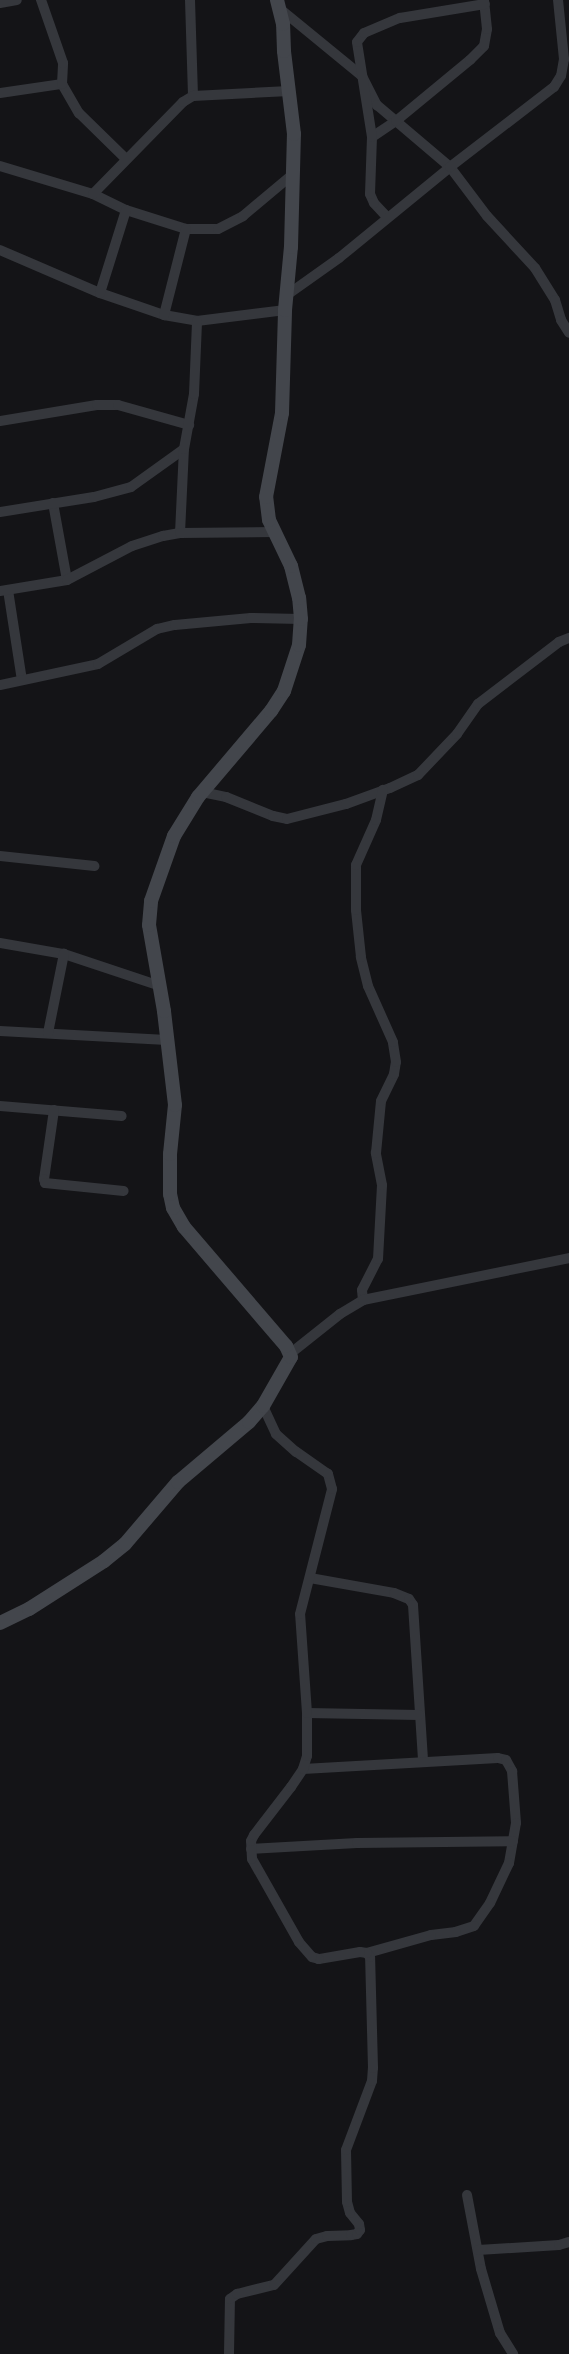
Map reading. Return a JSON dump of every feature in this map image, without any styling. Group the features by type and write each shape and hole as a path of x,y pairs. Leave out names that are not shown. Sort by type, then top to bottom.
{"street":[{"path":"0,3 17,0"},
{"path":"41,0 64,63 62,84 79,113 126,158"},
{"path":"190,0 193,96"},
{"path":"287,295 339,258 450,166 533,103 557,81 564,59 558,0"},
{"path":"372,137 470,60 484,46 487,29 484,2 400,18 364,33 357,42 372,137 370,194 374,203 387,217"},
{"path":"278,4 362,76 377,105 450,166 487,216 535,268 555,300 561,320 569,333"},
{"path":"278,4 283,24 294,134 282,413 266,496 269,520 291,566 299,598 301,619 299,645 284,691 271,711 202,792 174,836 151,901 149,925 160,986 175,1105 170,1154 170,1194 173,1208 184,1228 291,1353"},
{"path":"0,93 62,84"},
{"path":"93,194 126,158 183,102 193,96 289,90"},
{"path":"0,166 93,194 126,210 186,230 218,229 243,216 293,174"},
{"path":"100,293 126,210"},
{"path":"164,315 186,230"},
{"path":"0,250 100,293 164,315 197,321 286,310"},
{"path":"180,533 184,449 194,394 197,321"},
{"path":"0,421 97,404 118,405 189,425"},
{"path":"0,512 94,497 131,487 184,449"},
{"path":"53,503 67,580"},
{"path":"22,680 4,591 67,580 132,546 180,533 275,532"},
{"path":"0,685 98,664 157,629 176,625 251,618 301,619"},
{"path":"202,792 226,797 273,816 287,819 346,804 418,776 457,734 478,704 559,642 569,638"},
{"path":"363,1300 362,1290 378,1259 382,1185 376,1153 381,1101 394,1074 396,1062 393,1042 368,986 361,957 356,910 356,865 376,820 383,790"},
{"path":"0,856 94,866"},
{"path":"0,943 64,954 160,986"},
{"path":"48,1033 64,954"},
{"path":"0,1031 167,1040"},
{"path":"0,1106 122,1116"},
{"path":"54,1110 45,1183 124,1191"},
{"path":"0,1623 29,1609 104,1561 125,1544 178,1482 249,1422 263,1406 291,1357 291,1353 333,1319 363,1300 569,1258"},
{"path":"263,1406 276,1434 296,1452 324,1470 331,1478 332,1489 329,1508 302,1604 300,1621 307,1713 307,1756 303,1768 260,1825 251,1841 251,1849 258,1872 299,1942 312,1957 319,1959 350,1953 367,1953 431,1935 456,1932 474,1926 490,1903 509,1863 516,1823 512,1771 506,1760 498,1758 303,1768"},
{"path":"310,1578 366,1587 409,1598 413,1605 416,1627 419,1715 423,1762"},
{"path":"307,1713 419,1715"},
{"path":"251,1849 357,1843 513,1841"},
{"path":"229,2354 230,2299 238,2294 274,2285 289,2271 307,2246 316,2240 327,2236 357,2234 360,2230 359,2224 350,2213 345,2180 346,2150 372,2081 372,1969 370,1956 367,1953"},
{"path":"467,2195 478,2250 500,2333 513,2354"},
{"path":"478,2250 559,2245 569,2242"}]}
